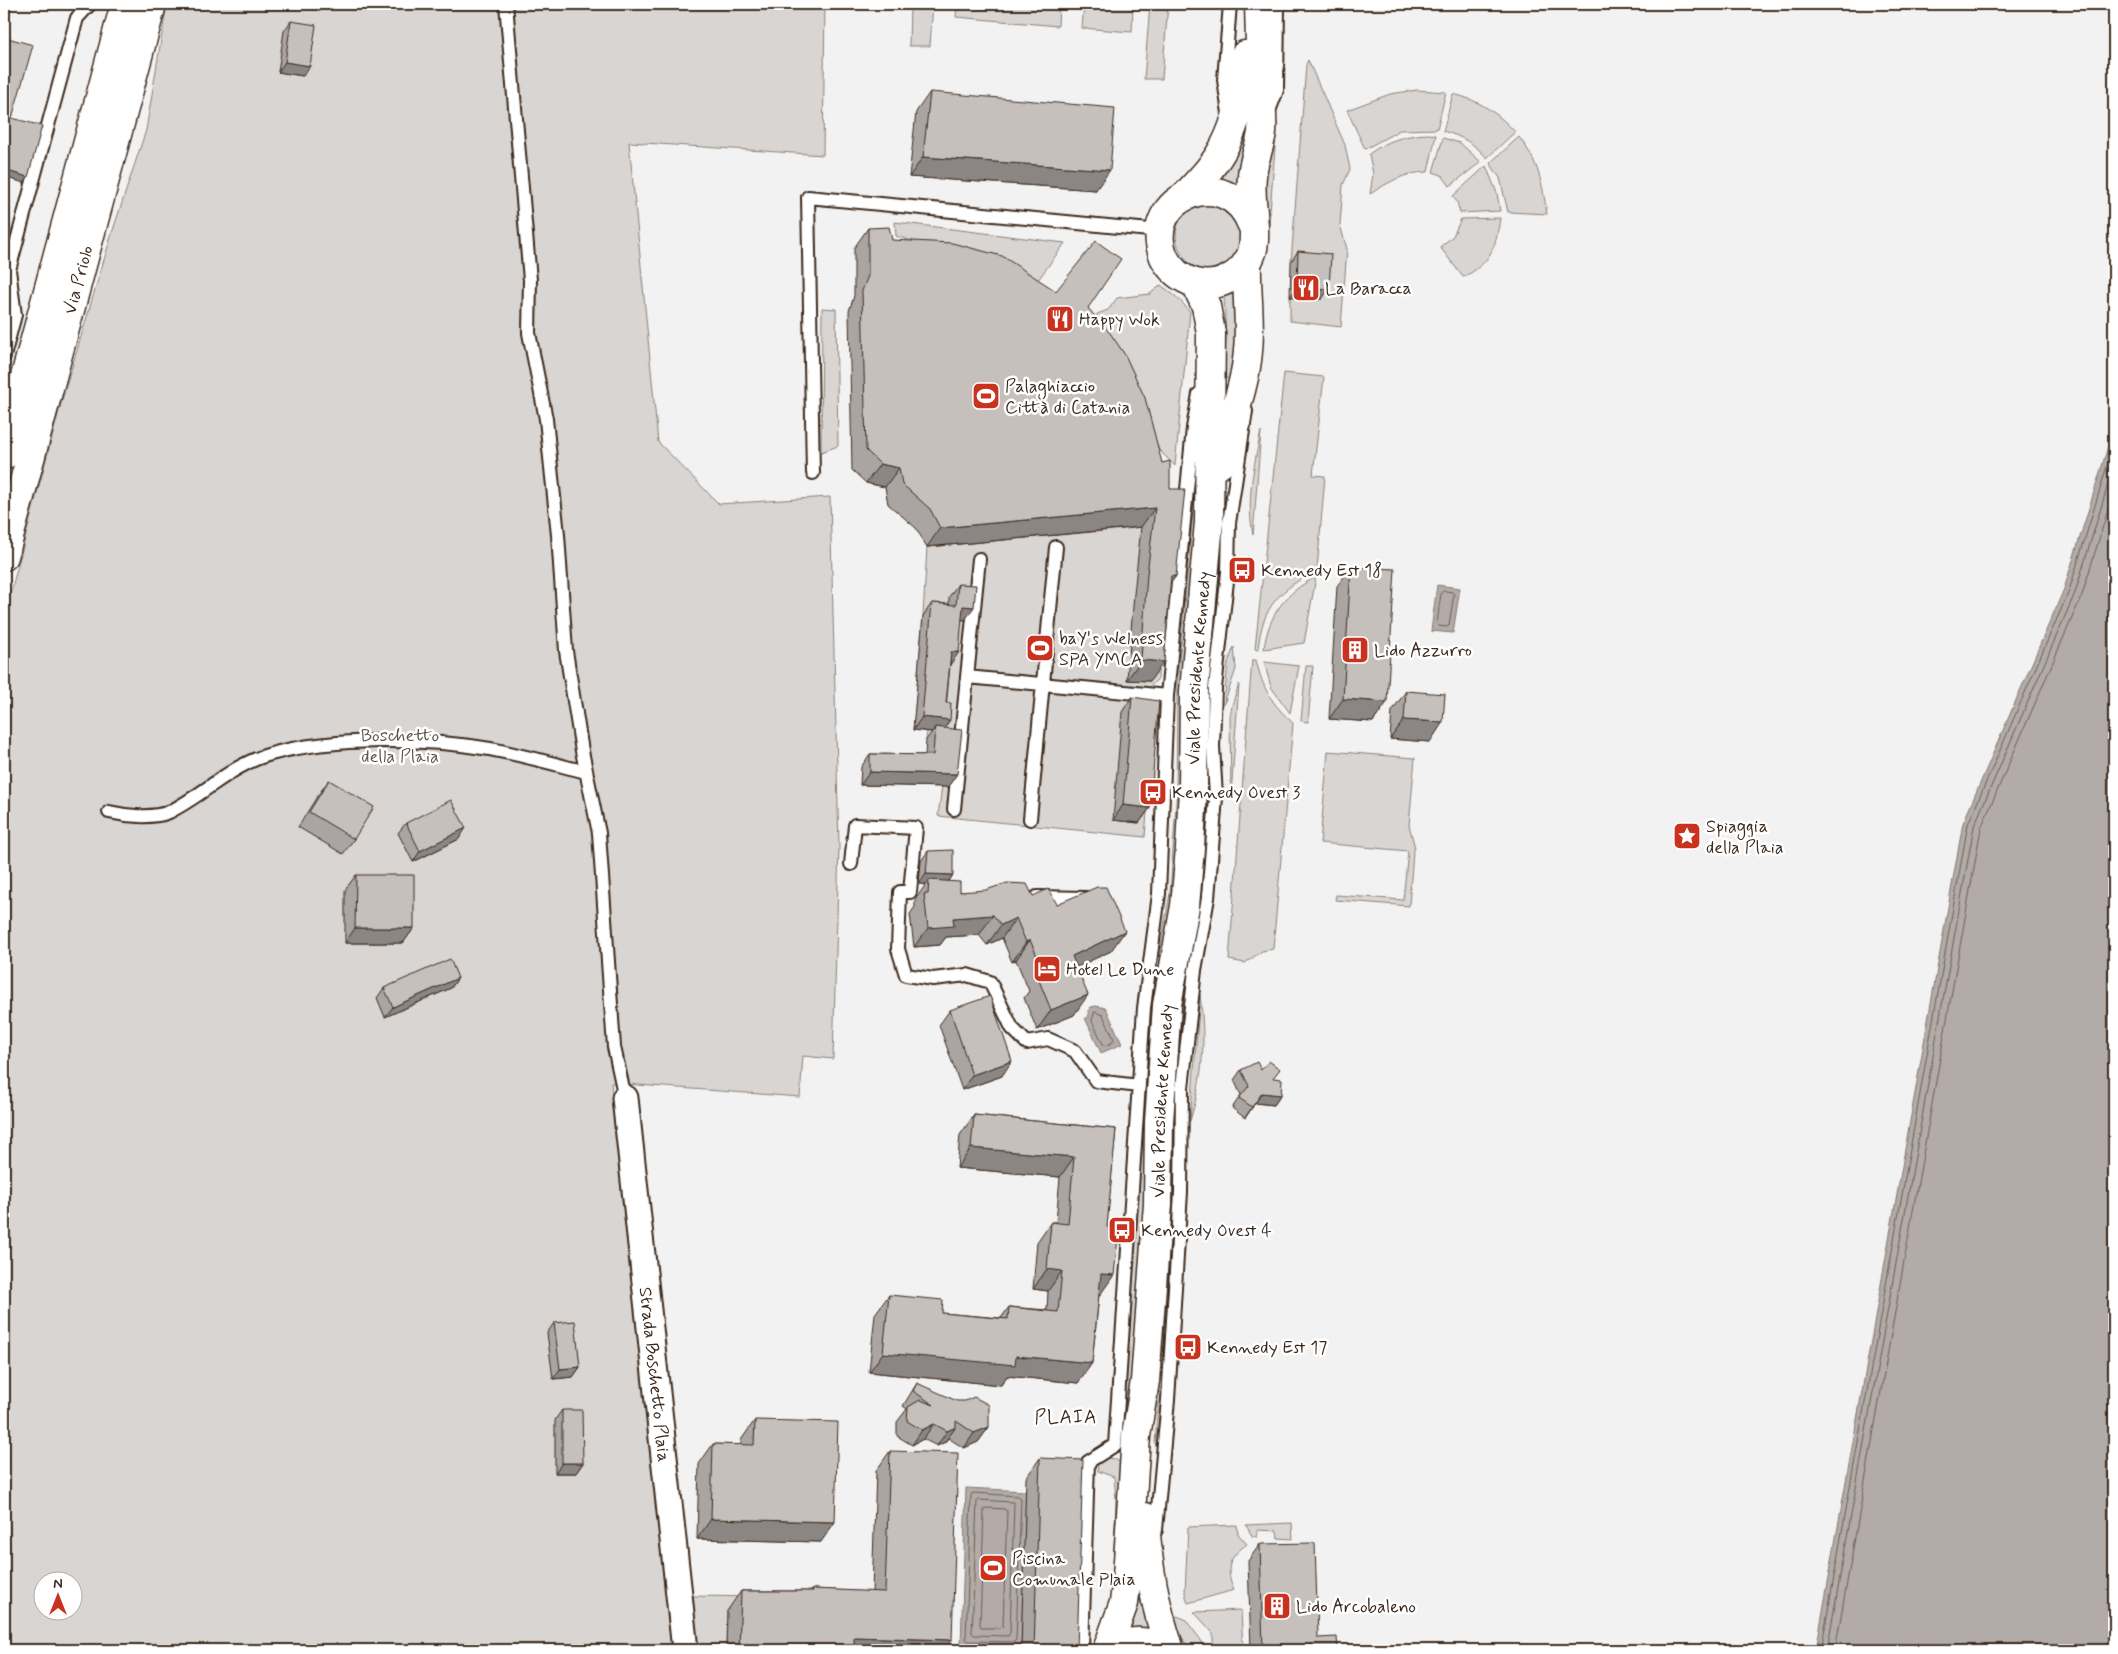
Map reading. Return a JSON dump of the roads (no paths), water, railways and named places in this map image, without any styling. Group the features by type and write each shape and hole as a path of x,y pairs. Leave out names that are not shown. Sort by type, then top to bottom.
{"main road":[{"name":"Via Priolo","path":"4,455 125,4"},
{"name":"Via Priolo","path":"4,556 152,4"},
{"path":"1184,197 1203,177 1224,146 1231,129 1244,84 1248,4"},
{"path":"1209,522 1226,435 1241,388 1248,351 1248,262 1254,244 1252,175 1262,132 1259,4"},
{"path":"1248,262 1240,272 1224,281 1206,284 1194,283 1178,274 1166,260 1160,243 1160,231 1166,214 1174,204 1192,193 1208,191 1225,194 1239,203 1245,209 1252,225"},
{"path":"1194,283 1206,306 1211,332 1209,522"},
{"name":"Viale Presidente Kennedy","path":"1145,1381 1158,1204 1162,1070 1167,1005 1184,906 1190,848 1194,692 1209,522"},
{"path":"1145,1381 1147,1546 1154,1599 1170,1650"},
{"path":"1107,1650 1124,1603 1125,1440 1145,1381"},
{"path":"1112,1650 1137,1641 1156,1645 1164,1650"}],"street":[{"name":"Strada Boschetto Plaia","path":"625,1098 685,1650"}],"lane":[{"path":"4,356 15,315 9,270 77,18 90,4"},
{"path":"506,4 530,280 529,332 546,420 558,535 566,652 586,772 599,833 614,1047 625,1098"},
{"path":"1230,4 1224,80 1231,129"},
{"path":"1262,132 1277,90 1278,4"},
{"path":"813,473 808,197 1160,231"},
{"path":"1082,1650 1088,1462 1125,1440 1138,1086 1144,1008 1159,894 1167,696 1193,428 1211,332"},
{"path":"1152,1580 1168,1400 1179,1230 1182,1088 1195,970 1209,879 1216,797 1213,746 1215,688 1228,572 1230,524 1244,436 1249,388 1248,351"},
{"path":"1030,819 1056,547"},
{"path":"954,809 979,559"},
{"path":"967,677 1167,696"},
{"path":"109,812 132,817 167,812 241,766 270,754 330,743 419,742 489,749 586,772"},
{"path":"851,864 855,825 916,828 915,892 900,892 898,949 906,975 933,979 967,974 990,982 1012,1028 1027,1043 1048,1039 1075,1051 1096,1081 1138,1086"},
{"path":"1020,896 1100,899"}],"water":[{"path":"2114,427 2114,1650 1816,1650 1963,823 2064,589"},
{"path":"1437,585 1460,588 1453,633 1431,631"},
{"path":"1091,1007 1106,1008 1122,1044 1101,1053 1085,1018 1089,1017 1088,1011"},
{"name":"Piscina Comunale Plaia","path":"966,1488 1026,1491 1021,1647 961,1646"}],"place":[{"name":"La Baracca","path":"1306,288"},
{"name":"Happy Wok","path":"1060,319"},
{"name":"Palaghiaccio Città di Catania","path":"986,396"},
{"name":"Kennedy Est 18","path":"1242,570"},
{"name":"baY's Welness SPA YMCA","path":"1040,648"},
{"name":"Lido Azzurro","path":"1355,650"},
{"name":"Kennedy Ovest 3","path":"1153,792"},
{"name":"Spiaggia della Plaia","path":"1687,836"},
{"name":"Hotel Le Dune","path":"1047,969"},
{"name":"Kennedy Ovest 4","path":"1122,1230"},
{"name":"Kennedy Est 17","path":"1188,1347"},
{"name":"Piscina Comunale Plaia","path":"993,1568"},
{"name":"Lido Arcobaleno","path":"1277,1606"}],"district":[{"name":"PLAIA","path":"1066,1416"}],"park label":[{"name":"Boschetto della Plaia","path":"400,745"}]}
